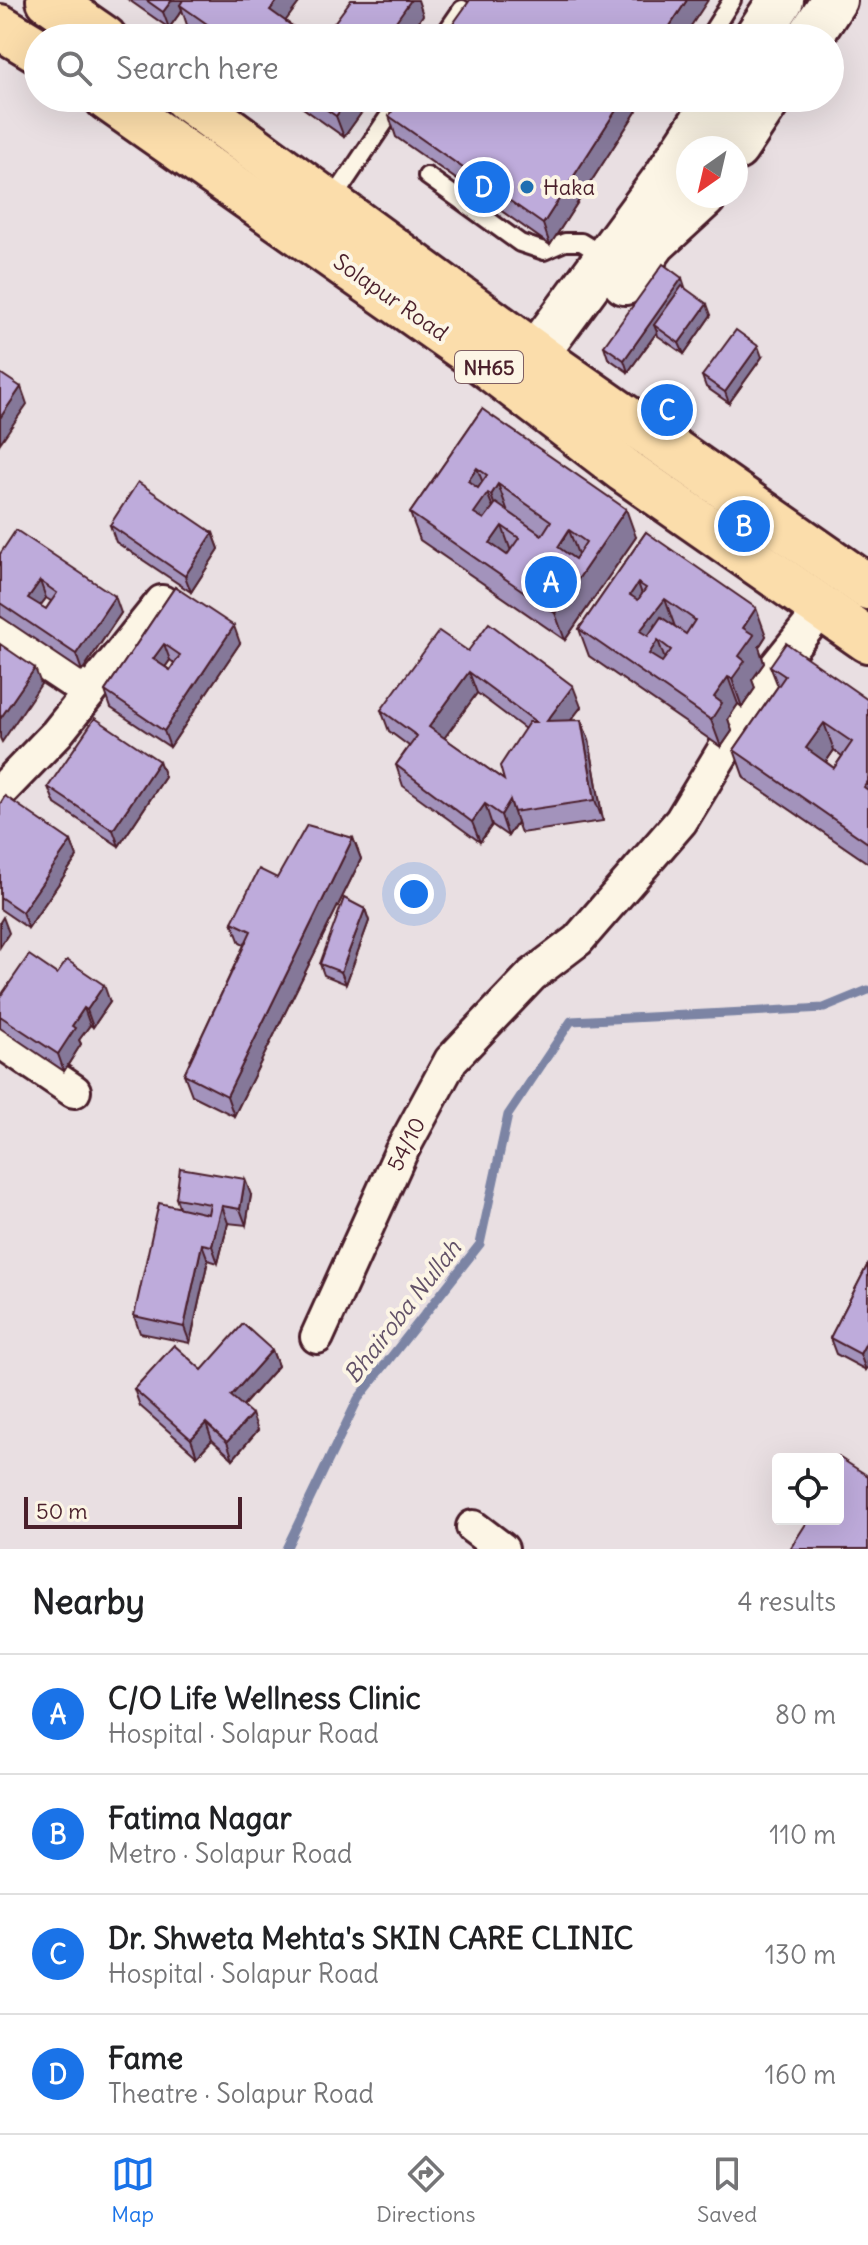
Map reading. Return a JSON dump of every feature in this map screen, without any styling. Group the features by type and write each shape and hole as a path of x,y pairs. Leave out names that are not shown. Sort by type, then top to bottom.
{"highway":[{"path":"0,27 24,42"},
{"name":"Solapur Road","path":"127,112 476,357 624,470 868,640"},
{"name":"Solapur Road","path":"205,112 547,362 868,587"}],"main road":[{"path":"765,24 780,1 820,22"},
{"path":"547,362 607,257 665,179 709,112"},
{"path":"744,136 760,112"},
{"path":"547,362 654,242 691,208"}],"street":[{"path":"6,774 57,733 162,602"},
{"name":"54/10","path":"317,1337 401,1152 451,1060 532,975 578,940 681,821 770,674 823,608"},
{"path":"0,634 89,693"},
{"path":"0,1041 74,1091"},
{"path":"473,1527 502,1549"}],"lane":[{"path":"717,24 732,0"},
{"path":"452,24 462,9"},
{"path":"330,203 392,112"},
{"path":"427,176 520,243 544,251 565,242 581,242 607,257"}],"building":[{"path":"146,0 172,0 163,12"},
{"path":"183,0 278,0 270,10 290,24 207,24 180,5"},
{"path":"351,0 411,0 394,24 333,24"},
{"path":"470,0 687,0 671,24 453,24"},
{"path":"392,112 615,112 543,224 389,116"},
{"path":"663,264 682,278 624,360 604,346"},
{"path":"682,286 707,304 679,343 654,325"},
{"path":"736,330 758,346 725,392 702,376"},
{"path":"0,373 21,387 0,418"},
{"path":"482,409 626,509 555,613 410,513","holes":["477,468 487,475 478,488 468,481","498,484 551,521 542,535 496,503 484,519 474,513 488,493 491,495","502,526 519,538 507,555 490,543","569,530 586,542 575,559 558,547"]},
{"path":"138,482 213,533 185,576 110,525"},
{"path":"16,530 115,596 76,654 0,603 0,554","holes":["40,581 57,593 46,609 28,598"]},
{"path":"646,532 756,608 743,628 754,635 739,656 745,661 732,679 728,677 714,697 722,703 711,720 579,629","holes":["638,583 646,588 638,600 630,595","665,599 695,620 686,634 661,617 648,636 640,631","658,640 671,650 662,662 649,654"]},
{"path":"175,587 234,626 164,731 105,691","holes":["164,644 180,655 170,670 153,659"]},
{"path":"489,623 573,686 547,721 581,720 595,800 514,812 510,800 501,815 485,804 472,822 396,765 417,736 381,710 439,631 468,651","holes":["469,672 536,722 529,722 500,766 504,780 429,727"]},
{"path":"786,643 868,700 868,781 864,787 868,790 868,843 734,750 785,676 770,666","holes":["824,723 852,742 834,768 806,748"]},
{"path":"0,644 35,668 0,719"},
{"path":"95,718 159,761 113,830 48,787"},
{"path":"5,796 71,841 22,912 0,897 0,804"},
{"path":"307,825 353,838 227,1096 184,1074 251,931 232,922 259,869 277,878"},
{"path":"344,898 365,909 341,972 320,964"},
{"path":"29,955 57,974 67,960 104,985 72,1026 75,1028 58,1054 0,1016 0,997"},
{"path":"180,1168 245,1179 240,1209 222,1206 212,1246 202,1244 184,1327 134,1316 159,1203 208,1214 210,1204 176,1198"},
{"path":"868,1264 868,1339 860,1354 830,1338"},
{"path":"243,1324 272,1350 231,1396 252,1414 227,1442 206,1423 191,1439 134,1389 174,1345 202,1370"},
{"path":"844,1461 868,1476 868,1549 790,1549 805,1525 844,1525"}],"waterway":[{"name":"Bhairoba Nullah","path":"286,1549 358,1399 480,1244 508,1115 571,1021 824,1008 868,990"}],"place":[{"name":"Fame","path":"484,187"},
{"name":"Haka","path":"527,187"},
{"name":"Dr. Shweta Mehta's SKIN CARE CLINIC","path":"667,410"},
{"name":"Fatima Nagar","path":"744,526"},
{"name":"C/O Life Wellness Clinic","path":"551,582"}]}
